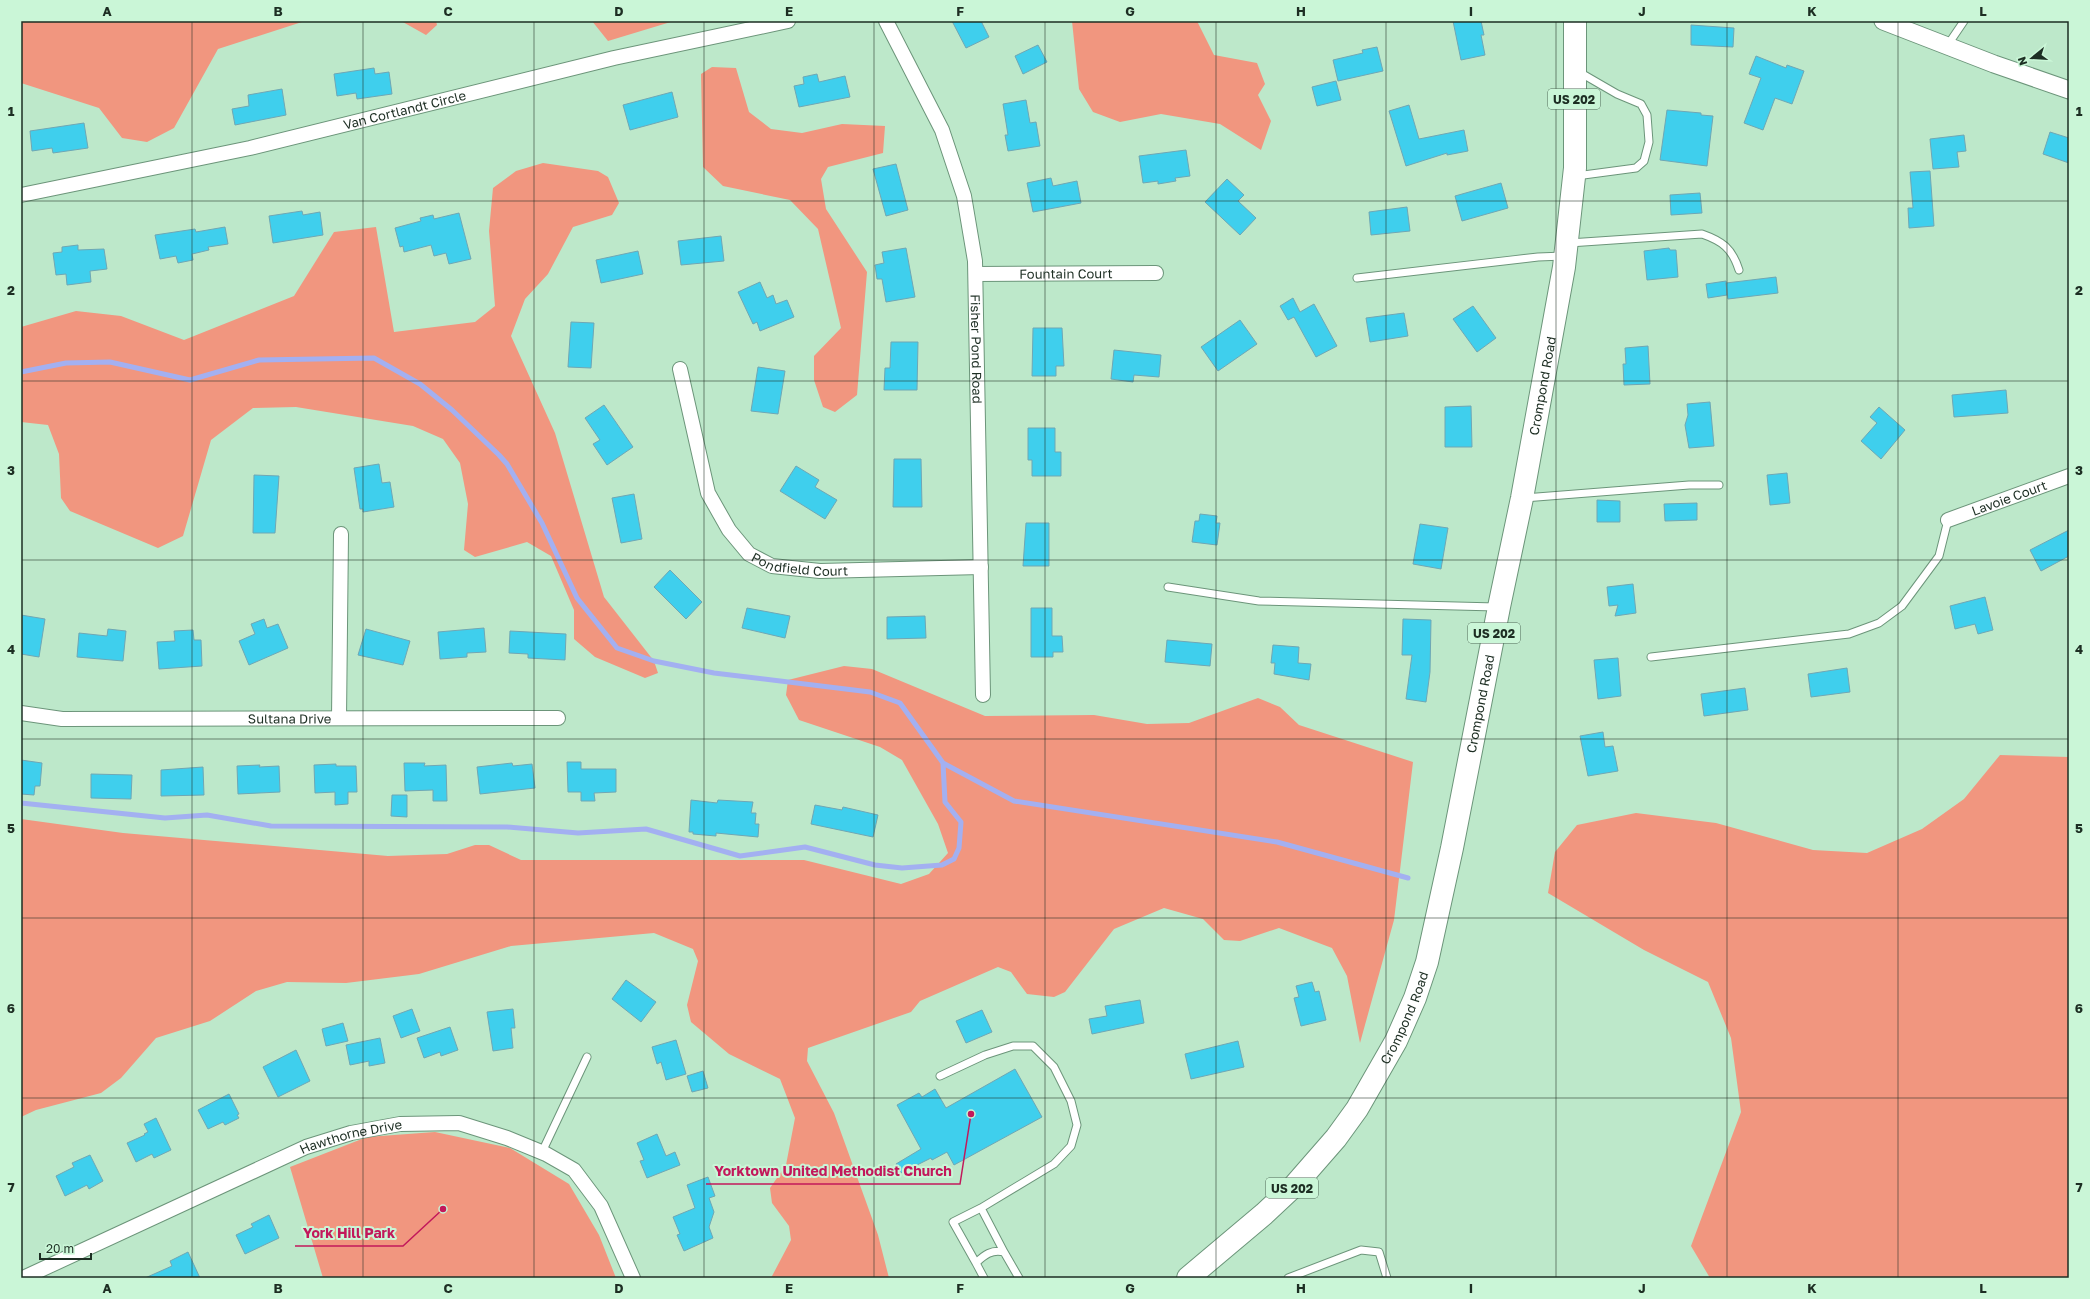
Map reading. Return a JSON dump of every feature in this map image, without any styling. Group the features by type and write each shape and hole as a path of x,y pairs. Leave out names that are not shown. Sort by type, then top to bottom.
{"highway":[{"name":"Crompond Road","path":"1188,1278 1264,1214 1295,1185 1336,1138 1357,1109 1376,1078 1399,1034 1415,998 1434,936 1498,607 1522,498 1566,250 1574,177 1575,21"}],"street":[{"name":"Van Cortlandt Circle","path":"21,195 172,166 614,58 788,21"},
{"name":"Fisher Pond Road","path":"886,21 942,130 964,196 975,261 983,695"},
{"path":"1883,21 2069,90"},
{"name":"Fountain Court","path":"976,274 1156,273"},
{"name":"Pondfield Court","path":"680,369 708,493 729,530 749,554 772,566 820,571 981,567"},
{"name":"Lavoie Court","path":"1948,520 2069,476"},
{"path":"339,718 341,534"},
{"name":"Sultana Drive","path":"21,713 62,719 558,718"},
{"name":"Hawthorne Drive","path":"23,1278 306,1148 351,1133 400,1124 459,1124 507,1138 542,1152 574,1170 601,1206 633,1278"}],"lane":[{"path":"1947,46 1964,21"},
{"path":"1574,69 1617,94 1641,104 1647,116 1649,142 1644,161 1636,168 1574,177"},
{"path":"1357,278 1538,257 1566,250 1702,234 1719,240 1735,256 1739,270"},
{"path":"1522,498 1689,485 1719,485"},
{"path":"1651,657 1849,634 1879,623 1902,606 1939,556 1948,520"},
{"path":"1168,586 1259,601 1498,607"},
{"path":"940,1076 985,1055 1013,1046 1033,1046 1054,1067 1071,1101 1077,1125 1071,1146 1054,1164 981,1208 953,1222 984,1278"},
{"path":"542,1152 587,1057"},
{"path":"981,1208 1019,1278"},
{"path":"976,1263 983,1256 996,1250 1004,1252"},
{"path":"1288,1278 1361,1250 1379,1252 1387,1278"}],"shaded area":[{"path":"21,21 305,21 218,49 174,128 147,142 122,138 99,108 21,83"},
{"path":"401,21 436,21 437,25 426,35"},
{"path":"592,21 674,21 608,41"},
{"path":"1072,21 1197,21 1214,55 1257,63 1265,84 1258,95 1271,121 1261,150 1220,124 1161,114 1120,122 1093,112 1079,89"},
{"path":"712,67 736,68 749,112 771,129 802,133 842,124 885,126 883,153 828,167 821,179 826,209 867,272 857,395 835,412 823,407 814,380 814,356 841,328 818,229 790,200 723,186 703,167 701,74"},
{"path":"543,163 598,171 608,177 619,203 612,215 573,227 548,274 525,299 511,336 555,433 604,597 654,661 658,673 645,678 595,657 574,639 574,610 551,556 527,542 475,557 464,550 468,504 460,463 443,439 413,426 296,407 253,408 211,440 183,536 158,548 70,511 61,498 59,454 48,425 21,422 21,327 76,311 121,316 184,340 294,296 334,232 376,227 394,332 475,322 495,306 489,231 493,188 516,171"},
{"path":"844,666 872,669 985,716 1094,715 1147,724 1189,723 1258,698 1280,707 1299,725 1413,762 1394,920 1360,1043 1347,976 1332,948 1279,928 1240,941 1224,940 1203,919 1164,908 1114,929 1065,992 1054,997 1027,994 1011,972 998,967 920,1001 911,1012 808,1048 807,1061 834,1113 878,1235 889,1278 771,1278 791,1240 789,1226 772,1203 770,1188 786,1165 795,1118 780,1079 729,1054 691,1022 687,1005 698,961 693,949 654,933 511,946 419,974 346,983 287,982 256,991 210,1021 156,1038 121,1078 101,1093 36,1110 21,1117 21,819 123,833 388,856 447,854 475,845 489,845 521,860 804,860 901,884 929,874 948,853 938,824 902,760 880,747 799,720 786,695 788,680"},
{"path":"2000,755 2069,757 2069,1278 1710,1278 1691,1246 1741,1112 1731,1038 1708,982 1644,950 1548,893 1555,852 1577,825 1636,813 1716,823 1813,850 1867,853 1922,829 1964,799"},
{"path":"435,1132 510,1148 569,1184 599,1235 616,1278 323,1278 290,1167 367,1137"}],"building":[{"path":"952,21 981,21 989,37 966,48"},
{"path":"1453,21 1481,21 1484,35 1481,35 1485,55 1461,60"},
{"path":"1691,25 1734,28 1733,47 1691,45"},
{"path":"1038,45 1047,62 1023,74 1015,56"},
{"path":"1377,47 1383,71 1338,81 1333,60 1363,53 1362,50"},
{"path":"1756,56 1786,68 1787,65 1804,71 1792,104 1775,98 1763,130 1744,123 1761,78 1749,74"},
{"path":"374,68 375,74 389,72 392,94 357,99 356,93 337,96 334,74"},
{"path":"817,74 819,82 845,76 850,97 799,107 794,86 804,84 803,77"},
{"path":"1336,81 1341,100 1317,106 1312,87"},
{"path":"282,89 286,115 235,125 232,109 249,106 248,95"},
{"path":"672,92 678,117 630,130 623,105"},
{"path":"1026,100 1030,123 1036,122 1040,146 1008,151 1005,135 1008,135 1003,104"},
{"path":"1409,105 1419,139 1464,130 1468,151 1447,155 1447,153 1406,166 1389,111"},
{"path":"1667,110 1701,113 1701,115 1713,116 1707,166 1660,160"},
{"path":"84,123 88,148 53,153 52,148 32,151 30,131"},
{"path":"2050,132 2069,138 2069,163 2043,154"},
{"path":"1964,135 1966,151 1957,152 1959,167 1933,169 1930,139"},
{"path":"1186,150 1190,176 1175,178 1176,181 1158,184 1158,181 1143,183 1139,156"},
{"path":"896,164 908,210 886,216 873,169"},
{"path":"1930,171 1934,226 1909,228 1908,208 1913,208 1910,172"},
{"path":"1051,178 1053,186 1077,181 1081,203 1033,212 1027,183"},
{"path":"1227,179 1244,195 1238,201 1256,218 1240,235 1205,202"},
{"path":"1501,183 1508,208 1462,221 1455,196"},
{"path":"1700,193 1702,213 1671,215 1670,195"},
{"path":"1407,207 1410,231 1371,235 1369,212"},
{"path":"302,211 303,215 320,212 323,235 273,243 269,216"},
{"path":"459,213 471,259 449,264 446,253 434,256 431,245 404,252 403,246 400,247 395,228 421,221 420,218 433,215 434,219"},
{"path":"225,227 228,244 208,247 209,250 192,254 193,260 178,263 176,256 160,259 155,235 195,229 196,232"},
{"path":"721,236 724,261 681,265 678,241"},
{"path":"78,245 78,250 104,249 107,269 90,271 91,282 67,285 66,274 56,275 53,253 62,252 62,247"},
{"path":"906,248 915,297 886,302 882,279 877,279 875,265 884,263 882,252"},
{"path":"1669,248 1670,250 1676,250 1678,277 1647,280 1644,251"},
{"path":"638,251 643,274 601,283 596,260"},
{"path":"1776,277 1778,293 1728,299 1726,283"},
{"path":"1726,281 1727,295 1708,298 1706,284"},
{"path":"760,282 767,298 773,295 776,304 787,300 794,317 760,331 757,322 753,324 738,292"},
{"path":"1293,298 1300,312 1314,304 1337,346 1316,357 1294,317 1288,320 1280,306"},
{"path":"1473,306 1496,338 1477,352 1453,319"},
{"path":"1404,313 1408,336 1370,342 1366,318"},
{"path":"1240,320 1257,344 1218,371 1201,347"},
{"path":"571,322 594,323 591,368 568,367"},
{"path":"1033,328 1062,328 1064,366 1056,366 1056,376 1032,376"},
{"path":"891,342 918,342 917,390 884,390 885,368 890,368"},
{"path":"1648,346 1650,384 1624,385 1623,364 1626,364 1625,348"},
{"path":"1114,350 1161,355 1159,377 1134,375 1133,382 1111,379"},
{"path":"758,367 785,371 778,414 751,411"},
{"path":"2006,390 2008,413 1954,417 1952,395"},
{"path":"1710,402 1714,446 1689,448 1685,425 1688,415 1687,404"},
{"path":"604,405 633,447 607,465 593,444 600,440 585,418"},
{"path":"1471,406 1472,447 1445,447 1445,407"},
{"path":"1879,407 1905,430 1881,459 1861,441 1877,423 1870,417"},
{"path":"1028,428 1055,428 1055,452 1061,452 1061,476 1032,476 1032,460 1028,460"},
{"path":"894,459 921,459 922,507 893,507"},
{"path":"379,464 382,483 390,482 394,507 363,512 363,509 360,509 354,468"},
{"path":"796,466 819,480 815,487 837,500 825,519 780,491"},
{"path":"1787,473 1790,503 1770,505 1767,475"},
{"path":"254,475 279,476 275,533 253,533"},
{"path":"634,494 642,539 621,543 612,498"},
{"path":"1597,500 1620,501 1620,522 1597,522"},
{"path":"1697,503 1697,520 1665,521 1664,504"},
{"path":"1200,514 1217,516 1216,523 1220,523 1217,545 1192,542 1195,521 1199,521"},
{"path":"1026,523 1049,523 1049,566 1023,566"},
{"path":"1420,524 1448,528 1441,569 1413,564"},
{"path":"2069,530 2069,556 2041,571 2030,550"},
{"path":"670,570 702,602 686,619 654,587"},
{"path":"1633,584 1636,613 1615,616 1618,605 1609,606 1607,587"},
{"path":"1985,597 1993,630 1978,634 1975,624 1955,629 1950,606"},
{"path":"747,608 790,616 785,638 742,628"},
{"path":"1031,608 1052,608 1052,636 1062,636 1063,652 1053,652 1053,657 1031,657"},
{"path":"21,615 45,619 39,657 21,654"},
{"path":"925,616 926,638 887,639 887,617"},
{"path":"264,619 267,628 278,624 288,648 249,665 239,641 255,634 251,624"},
{"path":"1403,619 1431,620 1430,672 1426,702 1406,699 1412,655 1402,655"},
{"path":"484,628 486,652 467,653 467,657 440,659 438,632"},
{"path":"108,629 126,631 123,661 77,657 79,633 107,636"},
{"path":"366,629 410,641 403,665 358,655"},
{"path":"193,630 194,640 201,640 202,666 159,669 157,642 175,641 174,631"},
{"path":"510,631 566,634 565,660 528,658 528,654 509,653"},
{"path":"1167,640 1212,644 1210,666 1165,662"},
{"path":"1273,645 1299,647 1298,663 1311,664 1309,680 1274,674 1275,663 1271,663"},
{"path":"1618,658 1621,696 1598,699 1594,660"},
{"path":"1847,668 1850,692 1811,697 1808,674"},
{"path":"1745,688 1748,710 1704,716 1701,694"},
{"path":"1603,732 1605,747 1613,746 1618,771 1588,776 1580,736"},
{"path":"21,760 42,763 40,786 35,786 34,795 21,794"},
{"path":"567,762 581,762 581,769 616,769 616,792 594,793 595,801 581,801 581,792 568,792"},
{"path":"404,763 425,763 424,766 446,765 447,801 433,801 433,790 405,791"},
{"path":"512,763 513,766 532,764 535,788 480,794 477,767"},
{"path":"336,764 336,766 356,766 357,792 348,792 348,804 335,805 335,792 315,793 314,765"},
{"path":"260,765 259,767 279,766 280,792 238,794 237,766"},
{"path":"203,767 204,795 161,796 161,770"},
{"path":"91,774 132,775 131,799 91,798"},
{"path":"392,795 407,795 407,817 391,816"},
{"path":"691,800 717,803 718,800 753,802 751,813 756,813 755,824 759,824 758,837 716,833 716,836 693,834 693,832 689,832"},
{"path":"815,805 842,810 843,807 878,815 873,837 811,824"},
{"path":"626,980 656,1002 641,1022 612,999"},
{"path":"1312,982 1315,992 1319,991 1326,1020 1301,1026 1294,998 1299,997 1296,986"},
{"path":"1140,1000 1144,1023 1092,1034 1089,1019 1107,1016 1105,1006"},
{"path":"412,1009 420,1031 401,1038 393,1016"},
{"path":"513,1009 515,1028 511,1028 513,1048 493,1051 487,1012"},
{"path":"982,1010 992,1032 966,1043 956,1021"},
{"path":"343,1023 348,1041 326,1046 322,1029"},
{"path":"450,1027 458,1050 441,1056 440,1052 424,1058 417,1038"},
{"path":"380,1038 385,1063 369,1066 369,1061 350,1065 346,1045"},
{"path":"676,1040 686,1074 666,1080 661,1062 657,1064 652,1047"},
{"path":"1238,1041 1244,1067 1191,1079 1185,1054"},
{"path":"296,1050 310,1081 278,1097 263,1067"},
{"path":"1015,1069 1042,1117 954,1165 947,1152 901,1173 896,1164 921,1149 897,1105 919,1093 922,1097 935,1089 946,1108"},
{"path":"703,1071 708,1088 692,1092 687,1076"},
{"path":"229,1094 239,1114 237,1115 239,1118 225,1125 223,1122 208,1129 198,1110"},
{"path":"156,1118 171,1150 154,1158 152,1154 136,1162 127,1143 145,1135 144,1134 148,1132 144,1124"},
{"path":"657,1134 666,1156 675,1152 680,1165 647,1178 640,1161 644,1160 637,1143"},
{"path":"90,1155 103,1181 89,1189 87,1185 65,1196 56,1176 74,1167 72,1163"},
{"path":"708,1177 715,1196 709,1198 714,1212 709,1227 713,1238 684,1251 677,1235 680,1234 673,1217 695,1208 687,1185"},
{"path":"269,1215 279,1238 245,1254 236,1235 253,1227 251,1224"},
{"path":"188,1252 200,1278 145,1278 172,1266 170,1261"}],"waterway":[{"path":"21,372 66,363 110,362 190,380 259,360 374,358 420,384 452,410 507,464 542,523 577,598 617,648 654,661 714,673 870,692 900,703 943,763 1014,801 1277,842 1408,878"},
{"path":"21,803 165,818 207,815 271,826 507,827 578,833 646,829 740,856 805,847 875,865 902,868 942,865 954,859 959,848 961,822 945,802 943,763"}],"place":[{"name":"Yorktown United Methodist Church","path":"971,1114"},
{"name":"York Hill Park","path":"443,1209"}]}
